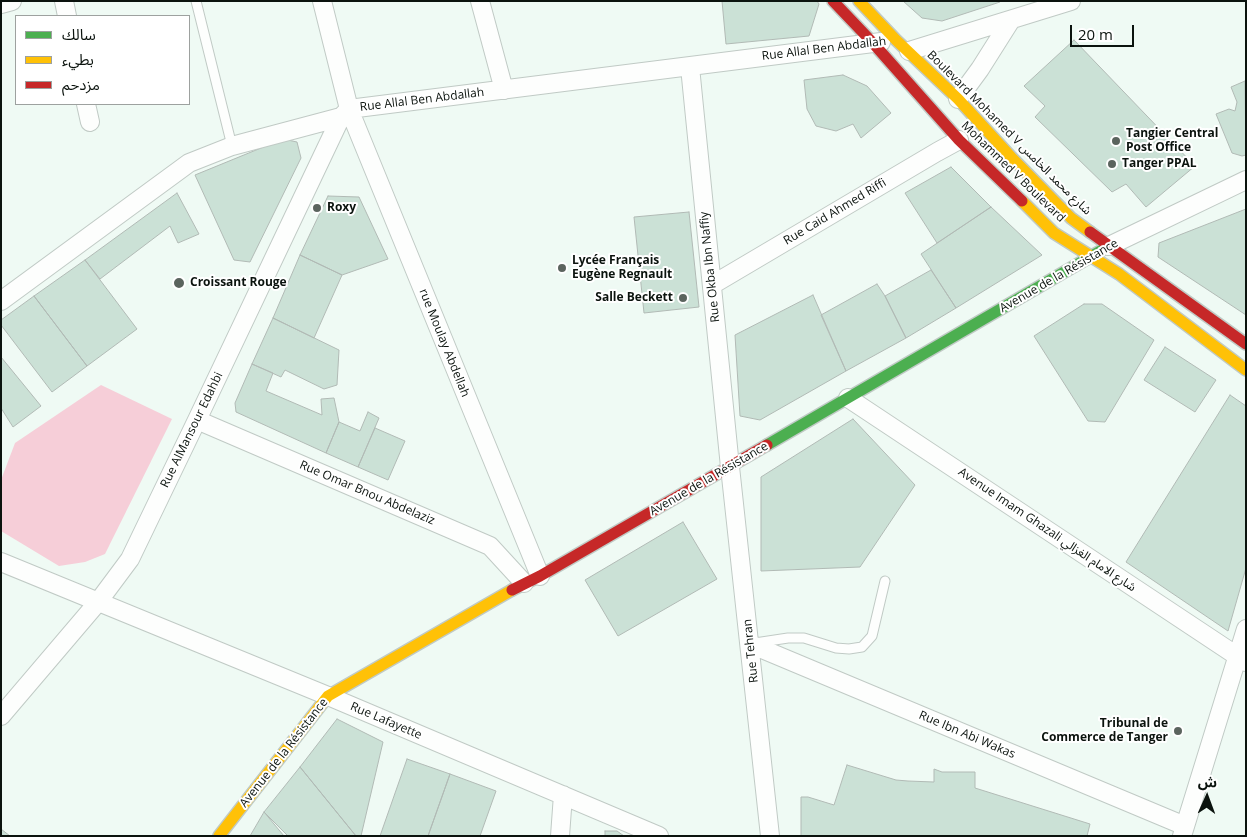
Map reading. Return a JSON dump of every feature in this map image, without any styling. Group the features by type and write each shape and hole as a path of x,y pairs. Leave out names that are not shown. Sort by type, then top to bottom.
{"main road":[{"name":"Mohammed V Boulevard","path":"833,1 959,140 994,172 1054,233 1119,274 1246,370"},
{"name":"Boulevard Mohamed V شارع محمد الخامس","path":"859,1 902,46 958,99 1011,157 1071,218 1246,344"},
{"name":"Avenue de la Résistance","path":"220,836 328,696 730,467 1109,246"}],"street":[{"path":"1,4 12,1"},
{"path":"64,1 67,15"},
{"name":"rue Moulay Abdellah","path":"322,1 345,113 532,580"},
{"path":"480,1 504,90"},
{"name":"Rue Allal Ben Abdallah","path":"1,301 189,163 232,146 345,113 504,90 873,43 902,46 1011,20 1070,1"},
{"path":"958,99 980,69 1011,20"},
{"name":"Rue Okba Ibn Naffiy","path":"690,66 730,467"},
{"path":"86,105 90,122"},
{"name":"Rue AlMansour Edahbi","path":"1,716 98,602 130,559 345,113"},
{"name":"Rue Caid Ahmed Riffi","path":"712,285 959,140"},
{"name":"Avenue de la Résistance","path":"1109,246 1246,180"},
{"name":"Avenue Imam Ghazali شارع الامام الغزالي","path":"848,398 1242,659"},
{"name":"Rue Omar Bnou Abdelaziz","path":"197,420 490,546 532,580"},
{"name":"Rue Tehran","path":"730,467 770,836"},
{"name":"Rue Lafayette","path":"1,562 328,696 659,836"},
{"path":"1184,831 1242,659 1246,629"},
{"name":"Rue Ibn Abi Wakas","path":"750,644 1184,831"},
{"path":"560,836 563,795"}],"lane":[{"path":"196,1 232,146"},
{"path":"750,644 788,638 804,638 836,648 862,647 872,636 885,581"}],"shaded area":[{"path":"101,385 172,419 105,554 85,562 59,566 1,531 1,480 15,443"}],"building":[{"path":"722,1 817,1 819,4 809,36 726,44"},
{"path":"903,1 1000,2 942,21 922,18"},
{"name":"Tangier Central Post Office","path":"1074,40 1195,166 1146,207 1126,184 1112,192 1035,117 1045,106 1024,86"},
{"path":"843,75 867,86 891,113 861,138 853,124 836,131 816,126 807,109 804,80"},
{"path":"1245,81 1246,155 1242,156 1232,153 1216,114 1229,109 1235,111 1237,102 1231,87"},
{"path":"283,139 297,142 301,158 250,262 234,260 195,175"},
{"path":"951,167 991,207 937,243 905,193"},
{"path":"177,193 199,234 178,243 170,226 100,279 85,260"},
{"path":"328,196 359,197 388,259 342,275 300,255"},
{"path":"991,207 1042,255 956,308 921,254"},
{"path":"1246,209 1246,315 1158,257 1159,243"},
{"path":"689,212 699,307 644,313 634,217"},
{"path":"300,255 342,275 314,338 273,318"},
{"path":"85,260 137,329 87,366 34,296"},
{"path":"931,270 956,308 906,338 885,296"},
{"path":"877,284 906,338 846,371 821,315"},
{"path":"813,295 846,371 760,420 740,416 735,335"},
{"path":"34,296 87,366 52,392 1,325 1,320"},
{"path":"1084,304 1102,304 1154,340 1105,422 1088,421 1034,336"},
{"path":"273,318 339,350 337,385 324,389 285,370 281,377 252,364"},
{"path":"1165,347 1216,380 1195,412 1144,380"},
{"path":"1,357 41,406 13,427 1,408"},
{"path":"252,364 273,373 266,391 322,415 321,399 334,398 339,422 326,453 236,412 235,403"},
{"path":"1230,395 1246,406 1246,568 1228,631 1126,562"},
{"path":"368,412 379,418 358,467 326,453 339,422 360,431"},
{"path":"853,419 915,485 860,567 761,571 761,477"},
{"path":"375,428 405,441 388,480 358,467"},
{"path":"683,522 717,579 618,636 585,580"},
{"path":"337,719 383,742 361,836 356,836 300,767"},
{"path":"407,759 450,774 428,836 380,836"},
{"path":"847,765 896,780 908,781 934,782 934,769 942,772 975,772 975,788 1090,824 1087,836 801,836 801,797 808,797 834,805"},
{"path":"300,767 356,836 288,836 264,812"},
{"path":"450,774 496,791 480,836 428,836"},
{"path":"264,812 284,836 250,836"},
{"path":"1,829 10,836 1,836"},
{"path":"605,831 617,831 624,836 605,836"}],"traffic: fast":[{"path":"767,445 1109,246"}],"traffic: slow":[{"path":"859,1 896,40 958,99 1011,157 1071,218 1090,232"},
{"path":"1022,201 1054,233 1119,274 1246,370"},
{"path":"219,836 328,696 512,590"}],"traffic: jam":[{"path":"833,1 959,140 1022,201"},
{"path":"1090,232 1246,344"},
{"path":"512,590 540,576 767,445"}],"place":[{"name":"Tangier Central Post Office","path":"1116,141"},
{"name":"Tanger PPAL","path":"1112,164"},
{"name":"Roxy","path":"317,208"},
{"name":"Lycée Français Eugène Regnault","path":"562,268"},
{"name":"Croissant Rouge","path":"179,283"},
{"name":"Salle Beckett","path":"683,298"},
{"name":"Tribunal de Commerce de Tanger","path":"1178,731"}]}
